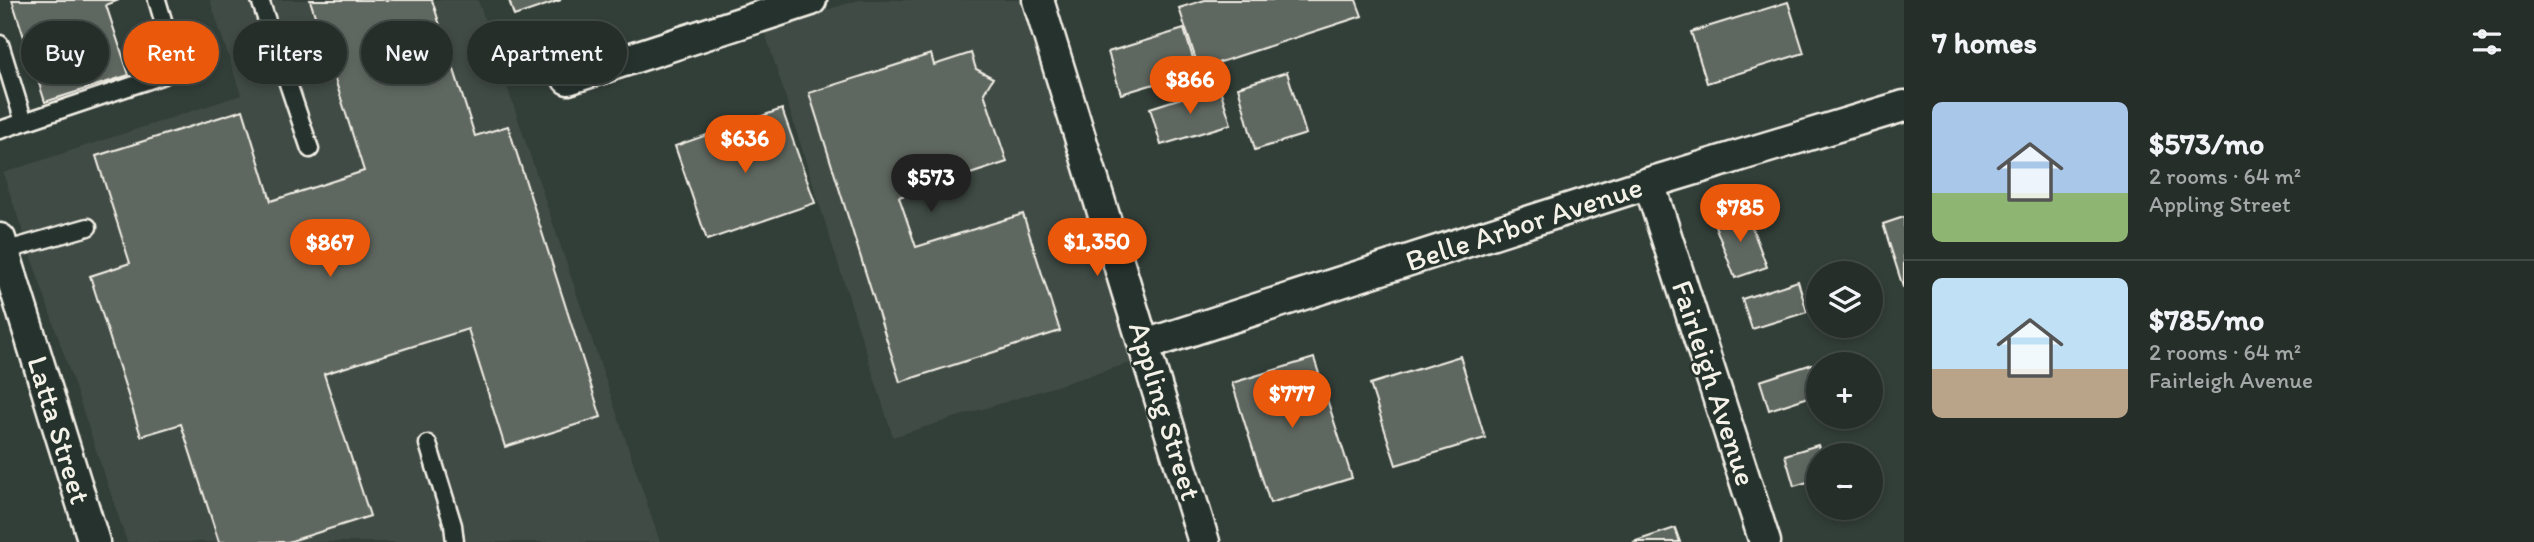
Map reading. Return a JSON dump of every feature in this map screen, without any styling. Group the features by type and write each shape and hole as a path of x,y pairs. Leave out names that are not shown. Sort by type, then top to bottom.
{"street":[{"path":"627,60 811,0"},
{"name":"Appling Street","path":"1038,0 1204,542"},
{"name":"Belle Arbor Avenue","path":"1145,345 1649,183 1904,106"},
{"name":"Fairleigh Avenue","path":"1649,183 1765,542"},
{"name":"Latta Street","path":"2,245 94,542"}],"lane":[{"path":"0,130 164,75 172,66 174,57 157,0"},
{"path":"260,0 310,149"},
{"path":"0,44 24,122"},
{"path":"2,245 88,227"},
{"path":"428,444 453,525 455,542"}],"shaded area":[{"path":"210,0 478,0 485,21 467,21 467,84 506,84 660,542 127,542 3,173 241,95 237,84 347,84 347,21 233,21 233,70"},
{"path":"859,0 1020,0 1133,362 893,437 764,29"}],"building":[{"path":"12,0 119,0 106,5 123,57 123,77 109,81 109,21 21,21 21,28"},
{"path":"310,0 432,0 439,21 361,21 361,84 453,84 453,66 475,136 508,126 601,417 505,447 468,329 324,374 370,516 288,542 219,542 181,424 141,436 90,276 130,263 96,156 243,110 271,201 364,171 337,84 347,84 347,21 317,21"},
{"path":"509,0 561,0 514,16"},
{"path":"1205,0 1356,0 1362,16 1199,69 1179,8"},
{"path":"1788,2 1804,53 1707,83 1691,32"},
{"path":"1184,29 1197,71 1121,94 1108,52"},
{"path":"971,53 976,69 993,78 984,93 1007,162 899,197 916,247 1023,214 1060,331 900,382 809,93 931,54 934,65"},
{"path":"1287,72 1306,134 1255,150 1238,87"},
{"path":"39,84 101,84 45,102"},
{"path":"1219,86 1231,124 1161,145 1150,108"},
{"path":"782,109 815,203 707,240 675,146"},
{"path":"1745,209 1767,267 1735,278 1713,220"},
{"path":"1904,217 1904,287 1903,287 1883,224"},
{"path":"1798,281 1806,312 1752,329 1742,299"},
{"path":"1460,356 1485,438 1396,465 1370,384"},
{"path":"1314,358 1352,478 1270,503 1232,383"},
{"path":"1806,366 1806,398 1769,410 1760,381"},
{"path":"1806,449 1806,482 1794,486 1785,455"},
{"path":"1675,528 1680,542 1633,542"}]}
